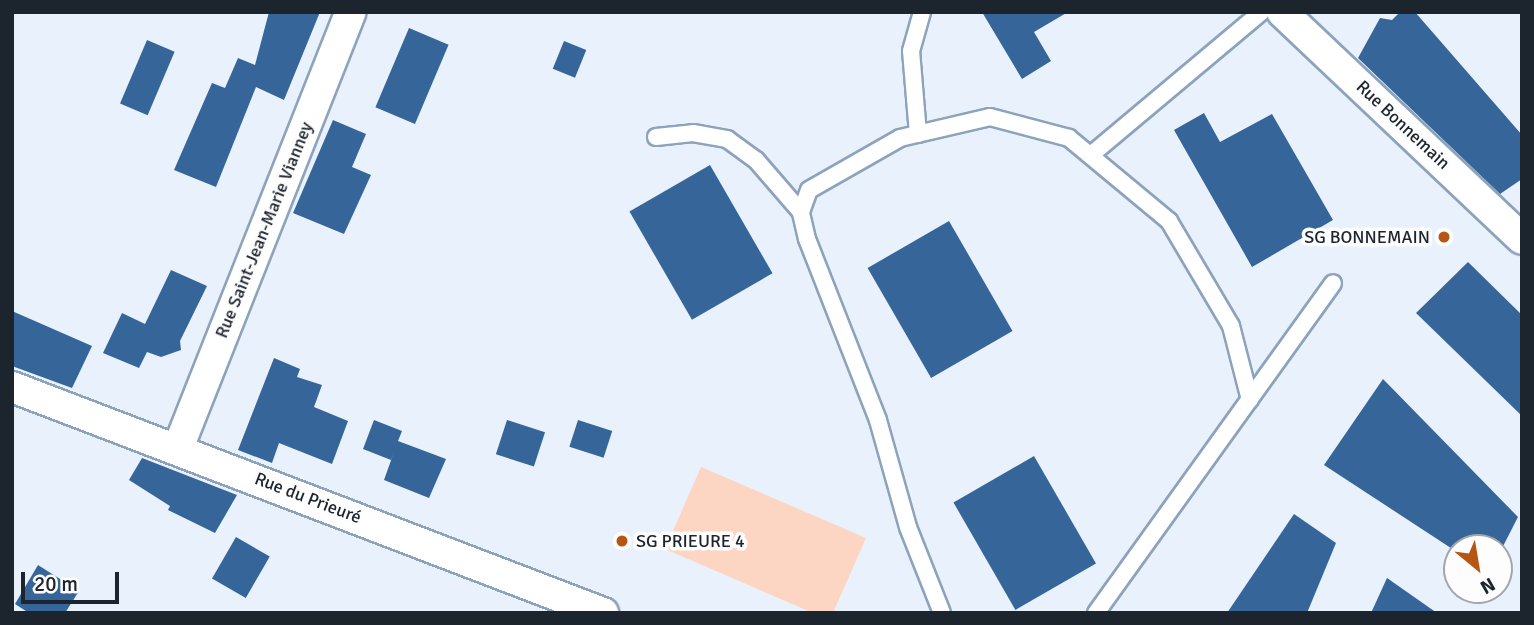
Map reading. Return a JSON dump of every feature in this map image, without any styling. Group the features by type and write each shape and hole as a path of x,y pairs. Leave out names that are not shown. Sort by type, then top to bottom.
{"street":[{"name":"Rue Saint-Jean-Marie Vianney","path":"178,448 351,12"},
{"name":"Rue Bonnemain","path":"1282,12 1522,239"},
{"name":"Rue du Prieuré","path":"12,387 178,448 603,613"}],"lane":[{"path":"918,134 911,51 922,12"},
{"path":"1092,154 1261,12"},
{"path":"801,212 810,190 900,138 989,117 1069,138 1092,154 1169,221 1231,326 1250,400"},
{"path":"656,137 693,133 727,139 756,160 801,212 840,332 878,420 908,527 942,613"},
{"path":"1096,613 1333,283"}],"shaded area":[{"path":"701,467 866,538 833,613 813,613 665,549"}],"building":[{"path":"269,12 320,12 284,100 256,87 216,187 174,170 212,83 225,88 238,58 255,65"},
{"path":"982,12 1068,12 1034,32 1051,61 1022,79"},
{"path":"1400,12 1415,12 1522,135 1522,179 1500,194 1358,58 1380,18 1392,20"},
{"path":"409,28 449,45 415,124 375,107"},
{"path":"147,40 175,52 148,115 120,104"},
{"path":"564,41 586,50 575,78 553,69"},
{"path":"1204,113 1220,142 1272,114 1333,220 1252,267 1174,130"},
{"path":"333,120 366,134 352,167 371,175 344,234 293,213"},
{"path":"710,165 772,273 692,320 629,212"},
{"path":"949,221 1012,331 931,378 868,268"},
{"path":"1468,262 1522,315 1522,416 1416,313"},
{"path":"171,270 207,286 180,341 181,350 161,357 147,352 139,368 103,353 122,313 145,324"},
{"path":"12,311 92,346 72,388 12,366"},
{"path":"274,358 300,369 297,377 322,385 314,407 348,421 332,464 279,443 272,463 238,450"},
{"path":"1383,379 1518,517 1509,534 1443,534 1443,543 1324,465"},
{"path":"374,420 402,431 398,441 446,459 429,498 384,480 394,452 391,460 363,449"},
{"path":"507,420 545,432 534,467 496,454"},
{"path":"578,420 612,431 604,458 569,447"},
{"path":"1034,456 1096,563 1015,610 953,502"},
{"path":"142,458 237,495 215,533 168,510 170,506 129,480"},
{"path":"1294,514 1336,543 1307,613 1227,613"},
{"path":"236,537 270,556 246,598 212,579"},
{"path":"38,565 79,591 65,613 29,613 15,604"},
{"path":"1387,578 1437,613 1371,613"}],"place":[{"name":"SG BONNEMAIN","path":"1444,237"},
{"name":"SG PRIEURE 4","path":"622,541"}]}
